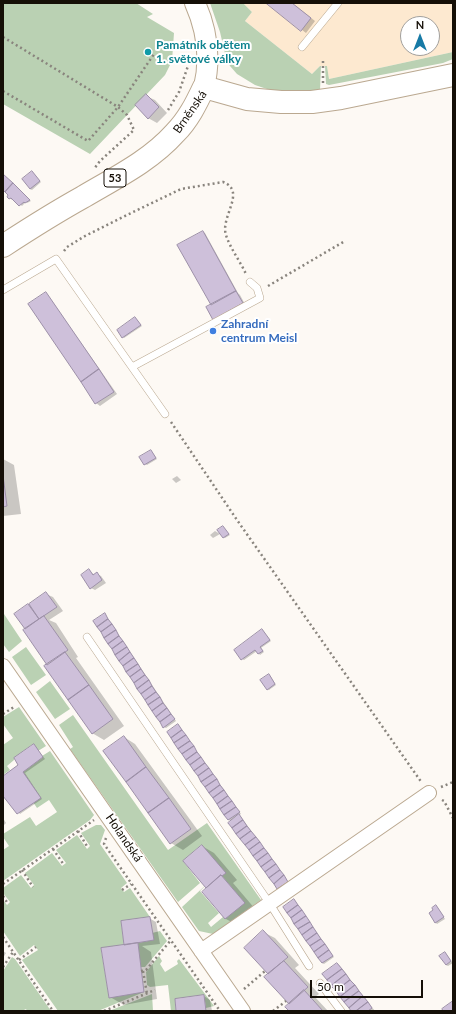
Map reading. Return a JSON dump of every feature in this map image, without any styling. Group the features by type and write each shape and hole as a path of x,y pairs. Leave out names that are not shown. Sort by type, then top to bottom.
{"main road":[{"path":"195,3 208,48 208,65 204,87"},
{"name":"Brněnská","path":"3,246 44,219 131,168 154,152 183,124 204,87 247,99 281,102 305,102 341,98 453,75"}],"street":[{"name":"Holandská","path":"3,666 243,1011"},
{"path":"201,951 428,793"}],"lane":[{"path":"302,47 338,3"},
{"path":"3,290 56,258 165,414"},
{"path":"132,367 260,298 257,288 250,282"},
{"path":"87,637 270,904 309,966"},
{"path":"320,983 341,1011"}],"path":[{"path":"3,37 118,107 127,115 134,130 100,161 90,174 102,166"},
{"path":"3,91 88,142 118,107 154,54"},
{"path":"166,114 178,92 188,65"},
{"path":"56,258 67,247 85,236 174,192 181,189 223,182 232,188 233,195 225,222 225,234 250,282"},
{"path":"258,291 345,241"},
{"path":"165,414 237,520 428,793 444,801 453,818"},
{"path":"3,884 105,812"},
{"path":"78,831 88,848"},
{"path":"53,849 64,865"},
{"path":"22,870 33,887"},
{"path":"122,890 131,884"},
{"path":"3,896 8,904"},
{"path":"3,937 53,1011"},
{"path":"147,994 142,971 146,970 171,940"},
{"path":"19,960 36,947"},
{"path":"3,967 13,952"},
{"path":"243,990 266,971"},
{"path":"104,1011 155,990"},
{"path":"273,1011 286,1001"}],"shaded area":[{"path":"243,3 453,3 453,52 440,55 440,16 400,16 400,56 435,56 329,79 327,66 320,66 312,74 245,21 252,12"}],"green space":[{"path":"3,3 136,3 153,14 147,17 174,33 172,61 165,75 90,154 3,104"},
{"path":"210,3 243,3 252,12 245,21 312,74 321,66 320,91 279,93 255,85 237,74 230,66 226,58 220,32"},
{"path":"453,52 453,59 443,63 329,85 326,84 325,66 327,66 329,79"},
{"path":"4,614 22,641 9,652 3,644"},
{"path":"26,647 46,675 31,685 12,657"},
{"path":"50,681 70,709 55,719 36,692"},
{"path":"19,707 46,746 38,751 33,744 14,758 14,760 7,766 10,770 3,775 3,745 13,738 3,724 3,717"},
{"path":"73,715 168,850 207,823 261,900 213,934 199,931 182,907 209,882 200,891 219,913 208,923 211,927 223,917 225,919 244,902 222,876 225,873 201,845 183,861 200,883 178,902 70,749 73,747 59,725"},
{"path":"50,751 94,815 90,820 3,881 3,850 9,846 3,837 3,834 30,817 36,826 57,812 49,800 37,808 33,802 40,797 23,772"},
{"path":"96,825 101,825 105,830 100,844 127,883 121,888 124,892 130,888 150,917 121,921 124,945 101,949 109,997 144,992 98,1011 58,1011 22,960 38,950 34,945 20,956 3,931 3,900 7,905 10,902 3,893 3,888 21,875 31,888 34,885 25,873 52,853 62,866 66,863 56,850 77,835 87,849 90,846 81,833"},
{"path":"160,931 167,941 145,967 140,967 138,943 153,940 152,933"},
{"path":"159,956 162,961 160,964 165,972 178,964 177,961 179,959 214,1006 206,1008 204,995 175,999 176,1011 171,1011 168,985 150,987 147,985 146,972"},
{"path":"12,957 15,959 51,1011 29,1011 25,1009 24,1011 3,1011 3,971"},
{"path":"152,994 153,1011 109,1011"}],"building":[{"path":"266,3 292,3 311,18 301,31"},
{"path":"146,94 159,107 148,119 135,105"},
{"path":"32,171 40,181 30,189 22,179"},
{"path":"3,174 13,183 5,192 3,190"},
{"path":"13,183 30,200 19,206 11,198 9,199 7,197 8,195 5,192"},
{"path":"203,231 236,291 211,305 177,245"},
{"path":"236,291 243,303 213,320 206,307"},
{"path":"46,292 99,369 81,382 28,304"},
{"path":"135,317 141,325 122,338 117,330"},
{"path":"99,369 114,392 95,404 81,382"},
{"path":"151,450 156,458 144,465 139,457"},
{"path":"3,475 7,506 3,507"},
{"path":"223,526 229,534 223,538 217,530"},
{"path":"89,569 93,575 97,572 102,580 90,589 81,575"},
{"path":"46,592 57,607 39,619 29,604"},
{"path":"28,604 39,619 25,629 14,614"},
{"path":"105,613 108,619 97,627 93,621"},
{"path":"44,616 68,650 47,665 23,630"},
{"path":"108,619 112,624 101,632 97,627"},
{"path":"112,624 116,630 104,638 101,632"},
{"path":"262,629 270,640 260,647 263,651 258,654 255,650 241,660 234,650"},
{"path":"116,630 119,636 108,644 104,638"},
{"path":"119,636 123,641 112,649 108,644"},
{"path":"123,641 127,647 115,655 112,649"},
{"path":"127,647 130,652 119,661 115,655"},
{"path":"65,652 89,685 68,700 44,666"},
{"path":"130,652 134,658 123,666 119,661"},
{"path":"134,658 138,664 126,672 123,666"},
{"path":"138,664 141,669 130,677 126,672"},
{"path":"141,669 145,675 134,683 130,677"},
{"path":"269,674 275,684 267,690 260,680"},
{"path":"145,675 149,680 137,689 134,683"},
{"path":"149,680 152,686 141,694 137,689"},
{"path":"89,685 113,719 92,734 68,700"},
{"path":"152,686 156,692 145,700 141,694"},
{"path":"156,692 160,697 148,705 145,700"},
{"path":"160,697 163,703 152,711 148,705"},
{"path":"163,703 167,708 156,717 152,711"},
{"path":"167,708 171,714 160,722 156,717"},
{"path":"171,714 175,719 163,728 160,722"},
{"path":"178,724 182,730 171,738 167,732"},
{"path":"182,730 186,735 174,743 171,738"},
{"path":"186,735 190,741 178,749 174,743"},
{"path":"124,736 146,767 126,782 103,751"},
{"path":"190,741 194,746 182,754 178,749"},
{"path":"34,744 43,757 23,772 41,798 17,814 3,796 3,776 18,765 14,758"},
{"path":"194,746 197,752 186,760 182,754"},
{"path":"197,752 201,757 190,765 186,760"},
{"path":"201,757 205,763 194,771 190,765"},
{"path":"205,763 209,768 198,776 194,771"},
{"path":"146,767 169,798 148,813 126,782"},
{"path":"209,768 213,774 201,782 198,776"},
{"path":"213,774 217,779 205,787 201,782"},
{"path":"217,779 220,785 209,793 205,787"},
{"path":"220,785 224,790 213,798 209,793"},
{"path":"224,790 228,796 217,804 213,798"},
{"path":"228,796 232,801 220,809 217,804"},
{"path":"169,798 191,829 170,844 148,813"},
{"path":"232,801 236,807 224,815 220,809"},
{"path":"236,807 240,812 228,820 224,815"},
{"path":"239,814 243,820 232,828 228,823"},
{"path":"243,820 247,826 236,834 232,828"},
{"path":"247,826 251,831 240,839 236,834"},
{"path":"251,831 256,837 245,845 240,839"},
{"path":"256,837 260,842 249,850 245,845"},
{"path":"260,842 264,848 253,856 249,850"},
{"path":"202,845 226,873 222,876 221,875 206,888 183,861"},
{"path":"264,848 268,853 257,861 253,856"},
{"path":"268,853 272,859 261,867 257,861"},
{"path":"272,859 276,864 265,872 261,867"},
{"path":"276,864 280,870 269,878 265,872"},
{"path":"280,870 284,875 274,884 269,878"},
{"path":"221,875 245,903 225,919 202,892"},
{"path":"284,875 288,882 277,889 274,884"},
{"path":"294,899 298,905 287,913 283,907"},
{"path":"298,905 302,910 291,918 287,913"},
{"path":"436,905 444,917 435,923 429,913"},
{"path":"302,910 306,916 294,924 291,918"},
{"path":"306,916 310,922 298,929 294,924"},
{"path":"150,917 154,940 124,945 121,921"},
{"path":"310,922 313,927 302,935 298,929"},
{"path":"313,927 317,933 306,941 302,935"},
{"path":"263,930 288,957 268,974 244,948"},
{"path":"317,933 321,939 310,946 306,941"},
{"path":"321,939 325,944 314,952 310,946"},
{"path":"138,943 144,992 109,998 101,948"},
{"path":"325,944 329,950 318,958 314,952"},
{"path":"329,950 333,956 322,963 318,958"},
{"path":"445,952 451,961 446,965 439,956"},
{"path":"284,961 308,987 289,1004 264,977"},
{"path":"337,963 342,969 327,980 322,974"},
{"path":"342,969 346,974 331,986 327,980"},
{"path":"346,974 350,980 336,991 331,986"},
{"path":"350,980 355,985 340,997 336,991"},
{"path":"355,985 359,991 344,1002 340,997"},
{"path":"304,990 323,1011 289,1011 285,1007"},
{"path":"359,991 363,996 349,1008 344,1002"},
{"path":"204,995 206,1011 176,1011 175,999"},
{"path":"363,996 368,1002 356,1011 351,1011 349,1008"},
{"path":"453,1001 453,1011 443,1011 442,1009"},
{"path":"368,1002 372,1008 368,1011 356,1011"}],"place":[{"name":"Památník obětem 1. světové války","path":"148,52"},
{"name":"Zahradní centrum Meisl","path":"213,331"}]}
